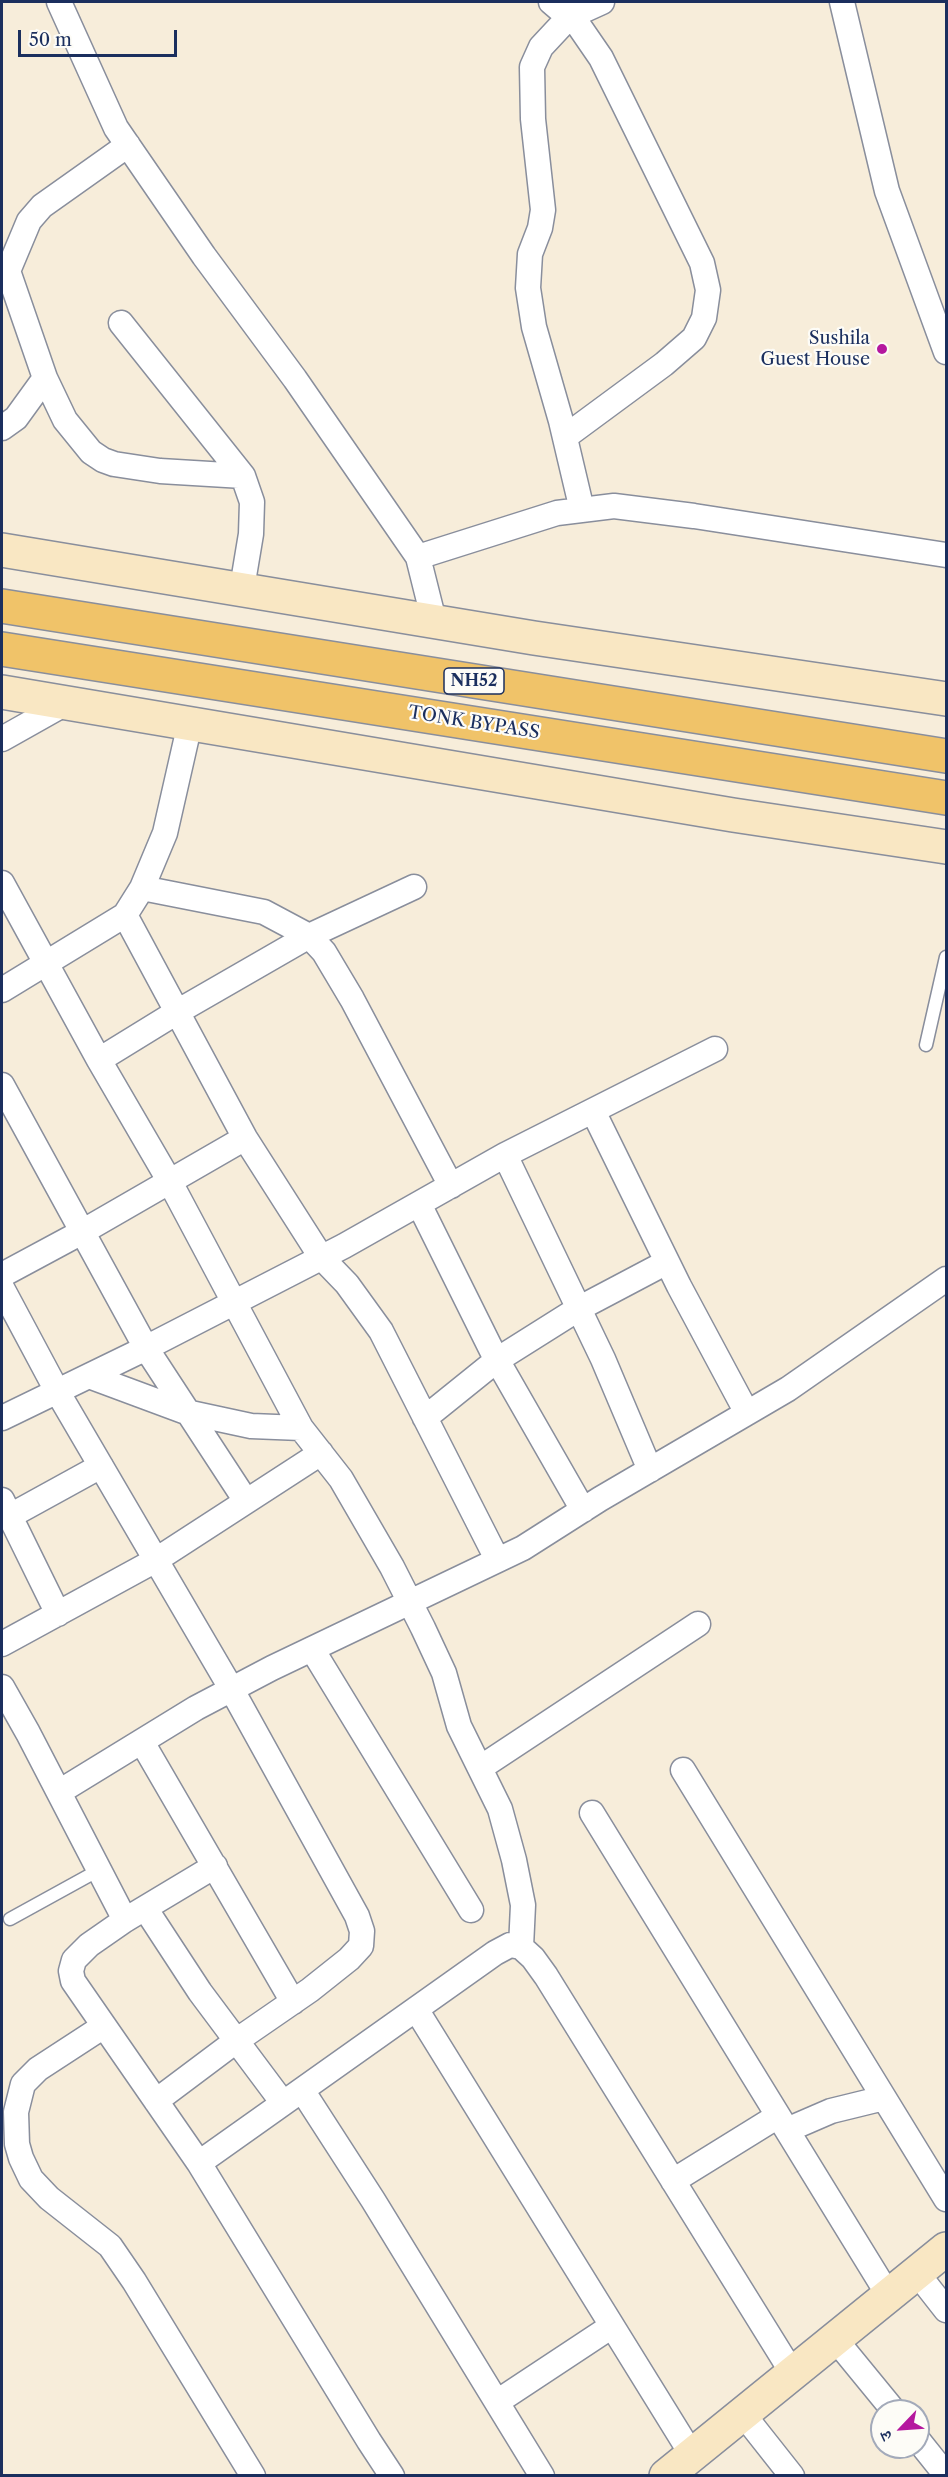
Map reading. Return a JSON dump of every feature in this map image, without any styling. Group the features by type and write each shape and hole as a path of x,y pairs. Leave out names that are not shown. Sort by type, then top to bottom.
{"highway":[{"name":"NH52","path":"2,606 946,756"},
{"name":"TONK BYPASS","path":"2,649 946,798"}],"street":[{"path":"59,2 116,128 204,256 296,379 418,557 434,621"},
{"path":"551,2 579,26 601,57 702,263 708,290 704,318 694,338 664,364 565,437"},
{"path":"582,510 565,437 534,327 528,288 530,254 543,210 533,119 532,67 541,47 569,17 602,2"},
{"path":"842,2 887,191 946,352"},
{"path":"128,145 42,206 29,221 5,276 64,420 91,452 114,464 160,471 243,476"},
{"path":"121,323 243,476 252,502 251,534 243,588"},
{"path":"2,428 16,418 45,378"},
{"path":"418,557 556,513 614,506 946,555"},
{"path":"2,550 243,588 546,640 946,699"},
{"path":"2,692 733,815 946,847"},
{"path":"2,739 66,703"},
{"path":"2,990 125,915 142,888 165,833 190,723"},
{"path":"2,883 45,964 170,1182 301,1428 341,1479 410,1602 444,1673 459,1726 500,1809 523,1905 521,1947"},
{"path":"99,1060 177,1011 309,936 414,887"},
{"path":"142,888 264,912 309,936 324,952 352,999 451,1186"},
{"path":"125,915 245,1138 321,1257 347,1284 381,1331 498,1559"},
{"path":"2,1418 233,1303 419,1204 505,1155 715,1049"},
{"path":"2,1085 146,1348 246,1501"},
{"path":"593,1111 667,1262 747,1413"},
{"path":"2,1275 82,1232 245,1138"},
{"path":"505,1155 603,1359 650,1470"},
{"path":"419,1204 497,1360 583,1510"},
{"path":"425,1418 497,1360 578,1309 667,1262"},
{"path":"59,1792 232,1690 523,1548 788,1389 946,1279"},
{"path":"2,1288 57,1391 232,1690 357,1916 362,1931 361,1946 348,1959 293,2002 156,2101"},
{"path":"89,1376 186,1412 251,1426 301,1428"},
{"path":"2,1644 156,1560 321,1453"},
{"path":"58,1614 6,1508 101,1466"},
{"path":"480,1768 698,1624"},
{"path":"312,1649 471,1910"},
{"path":"2,1688 99,1870 200,1992 236,2041 293,2097 374,2200 542,2475"},
{"path":"142,1742 293,2002"},
{"path":"683,1770 946,2199"},
{"path":"592,1813 889,2296"},
{"path":"215,1866 135,1914 89,1946 74,1960 71,1971 80,1993 199,2163 392,2475"},
{"path":"199,2163 495,1953 510,1945 521,1947 533,1958 546,1977 793,2374"},
{"path":"417,2009 692,2455"},
{"path":"104,2026 38,2069 23,2084 16,2112 17,2144 21,2158 31,2179 49,2198 110,2246 134,2281 253,2475"},
{"path":"673,2181 783,2123 885,2098"},
{"path":"666,2475 946,2250"},
{"path":"917,2273 946,2310"},
{"path":"497,2402 612,2326"},
{"path":"835,2339 884,2399"},
{"path":"743,2414 792,2475"},
{"path":"930,2455 946,2475"}],"lane":[{"path":"926,1045 946,957"},
{"path":"10,1920 99,1870"}],"place":[{"name":"Sushila Guest House","path":"882,349"}]}
